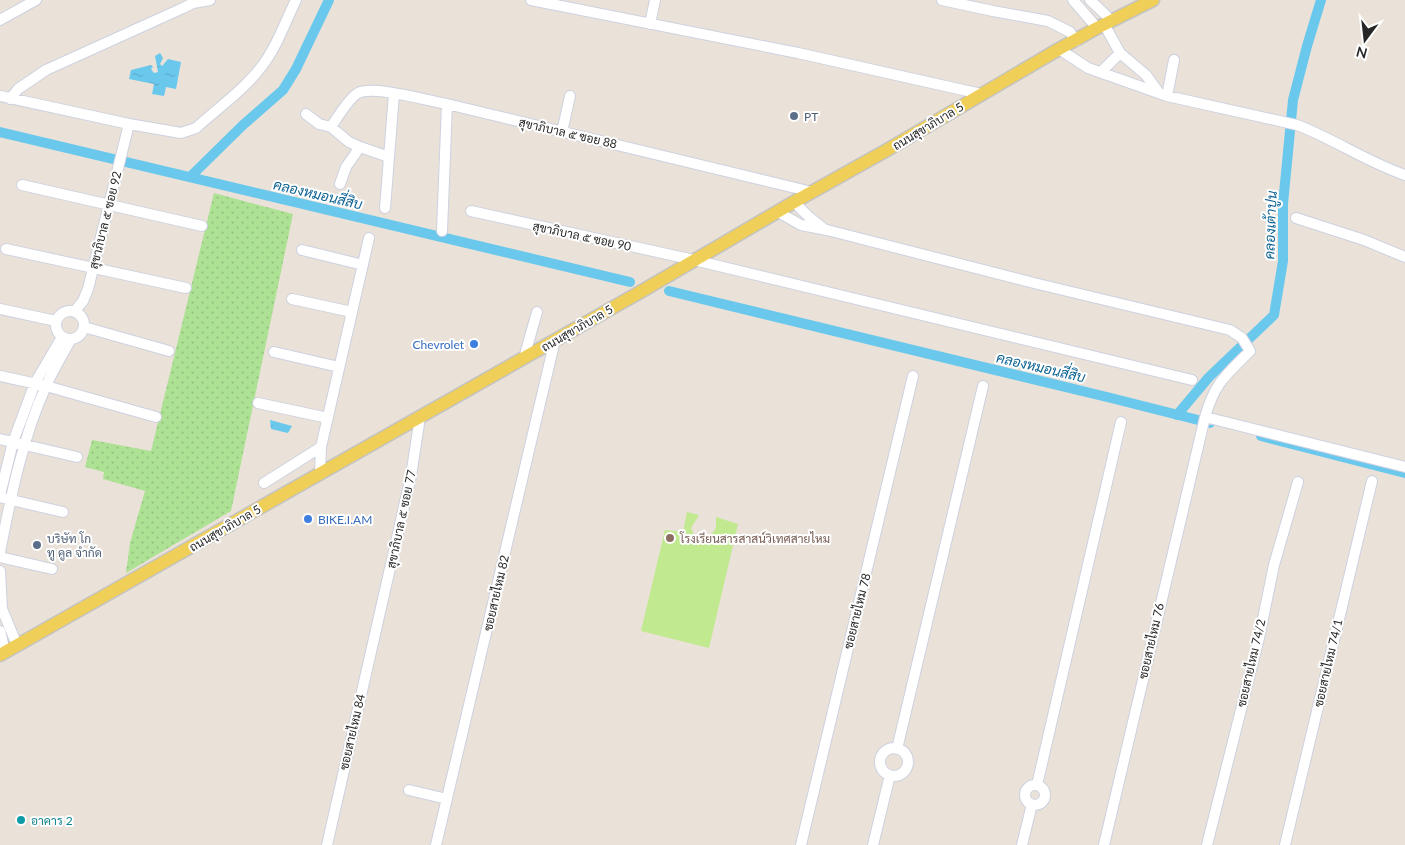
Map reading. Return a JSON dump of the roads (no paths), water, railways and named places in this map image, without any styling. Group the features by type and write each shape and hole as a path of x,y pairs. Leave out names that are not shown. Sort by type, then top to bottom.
{"main road":[{"name":"ถนนสุขาภิบาล 5","path":"3,653 642,291 794,202 888,150 1059,49 1153,0"}],"street":[{"path":"0,20 36,0"},
{"path":"5,97 46,70 193,3 210,0"},
{"path":"5,97 129,124 181,133 196,128 252,78 269,56 296,0"},
{"path":"531,0 798,53 981,94"},
{"path":"650,24 655,0"},
{"path":"942,0 1048,21 1070,32 1076,41"},
{"path":"1073,0 1104,24"},
{"path":"1090,0 1120,53 1146,75 1163,94"},
{"path":"1059,49 1088,68 1163,94 1292,124 1310,130 1356,154 1405,175"},
{"path":"1101,72 1120,53"},
{"path":"1163,94 1174,60"},
{"name":"สุขาภิบาล ๕ ซอย 88","path":"331,127 357,93 372,90 447,104 812,192"},
{"path":"384,208 394,94"},
{"path":"562,132 570,96"},
{"path":"442,231 447,104"},
{"path":"306,114 319,124 331,127 349,142 389,157"},
{"name":"สุขาภิบาล ๕ ซอย 92","path":"74,312 83,301 93,268 129,124"},
{"path":"340,184 346,167 360,147"},
{"path":"22,184 202,226"},
{"path":"794,202 813,221 827,230"},
{"name":"สุขาภิบาล ๕ ซอย 90","path":"471,212 694,260 1192,380"},
{"path":"778,212 801,225 827,230"},
{"path":"1296,218 1364,240 1405,257"},
{"name":"ซอยสายไหม 76","path":"827,230 1034,283 1230,330 1245,342 1250,351 1220,381 1213,391 1205,418 1104,845"},
{"path":"320,474 321,447 369,238"},
{"path":"6,249 186,288"},
{"path":"302,250 363,265"},
{"path":"292,299 352,312"},
{"path":"0,309 56,321"},
{"path":"0,552 3,497 13,442 35,383 67,338 77,337 82,332 83,320 74,312 63,313 56,321 56,327 67,338"},
{"path":"524,358 537,312"},
{"path":"84,326 169,351"},
{"path":"3,497 46,386 67,338"},
{"name":"ซอยสายไหม 82","path":"436,845 555,340"},
{"path":"274,352 339,367"},
{"path":"0,376 35,383 156,417"},
{"name":"ซอยสายไหม 78","path":"800,845 913,376"},
{"path":"897,748 983,386"},
{"path":"258,403 328,418"},
{"name":"สุขาภิบาล ๕ ซอย 77","path":"379,620 411,476 420,417"},
{"path":"1205,418 1405,467"},
{"path":"1022,845 1032,804 1026,800 1025,792 1030,786 1037,785 1120,422"},
{"path":"0,439 77,457"},
{"path":"264,482 321,447"},
{"name":"ซอยสายไหม 74/1","path":"1285,845 1372,481"},
{"name":"ซอยสายไหม 74/2","path":"1208,845 1259,638 1274,566 1298,482"},
{"path":"3,497 63,512"},
{"path":"0,557 52,570"},
{"path":"0,571 2,609 17,645"},
{"name":"ซอยสายไหม 84","path":"327,845 379,620"},
{"path":"0,630 3,653"},
{"path":"897,748 904,751 908,764 904,772 890,775 883,770 880,761 881,757 886,750 897,748"},
{"path":"874,845 890,775"},
{"path":"409,790 447,799"}],"water":[{"path":"160,53 163,58 160,64 162,66 168,59 181,62 176,89 166,87 164,96 152,94 154,84 129,79 131,70 151,65 154,73 158,72 155,56"},
{"path":"270,420 292,426 288,433 271,429"}],"waterway":[{"path":"190,177 243,125 283,90 296,69 329,0"},
{"name":"คลองเต้าปูน","path":"1177,415 1209,377 1274,315 1283,261 1283,204 1293,100 1321,0"},
{"name":"คลองหมอนสี่สิบ","path":"0,132 630,282"},
{"name":"คลองหมอนสี่สิบ","path":"669,291 1210,423"},
{"name":"คลองหมอนสี่สิบ","path":"1261,436 1405,473"}],"place":[{"name":"PT","path":"794,116"},
{"name":"Chevrolet","path":"474,344"},
{"name":"BIKE.I.AM","path":"308,519"},
{"name":"โรงเรียนสารสาสน์วิเทศสายไหม","path":"670,538"},
{"name":"บริษัท โก ทู คูล จำกัด","path":"37,545"},
{"name":"อาคาร 2","path":"21,820"}]}
